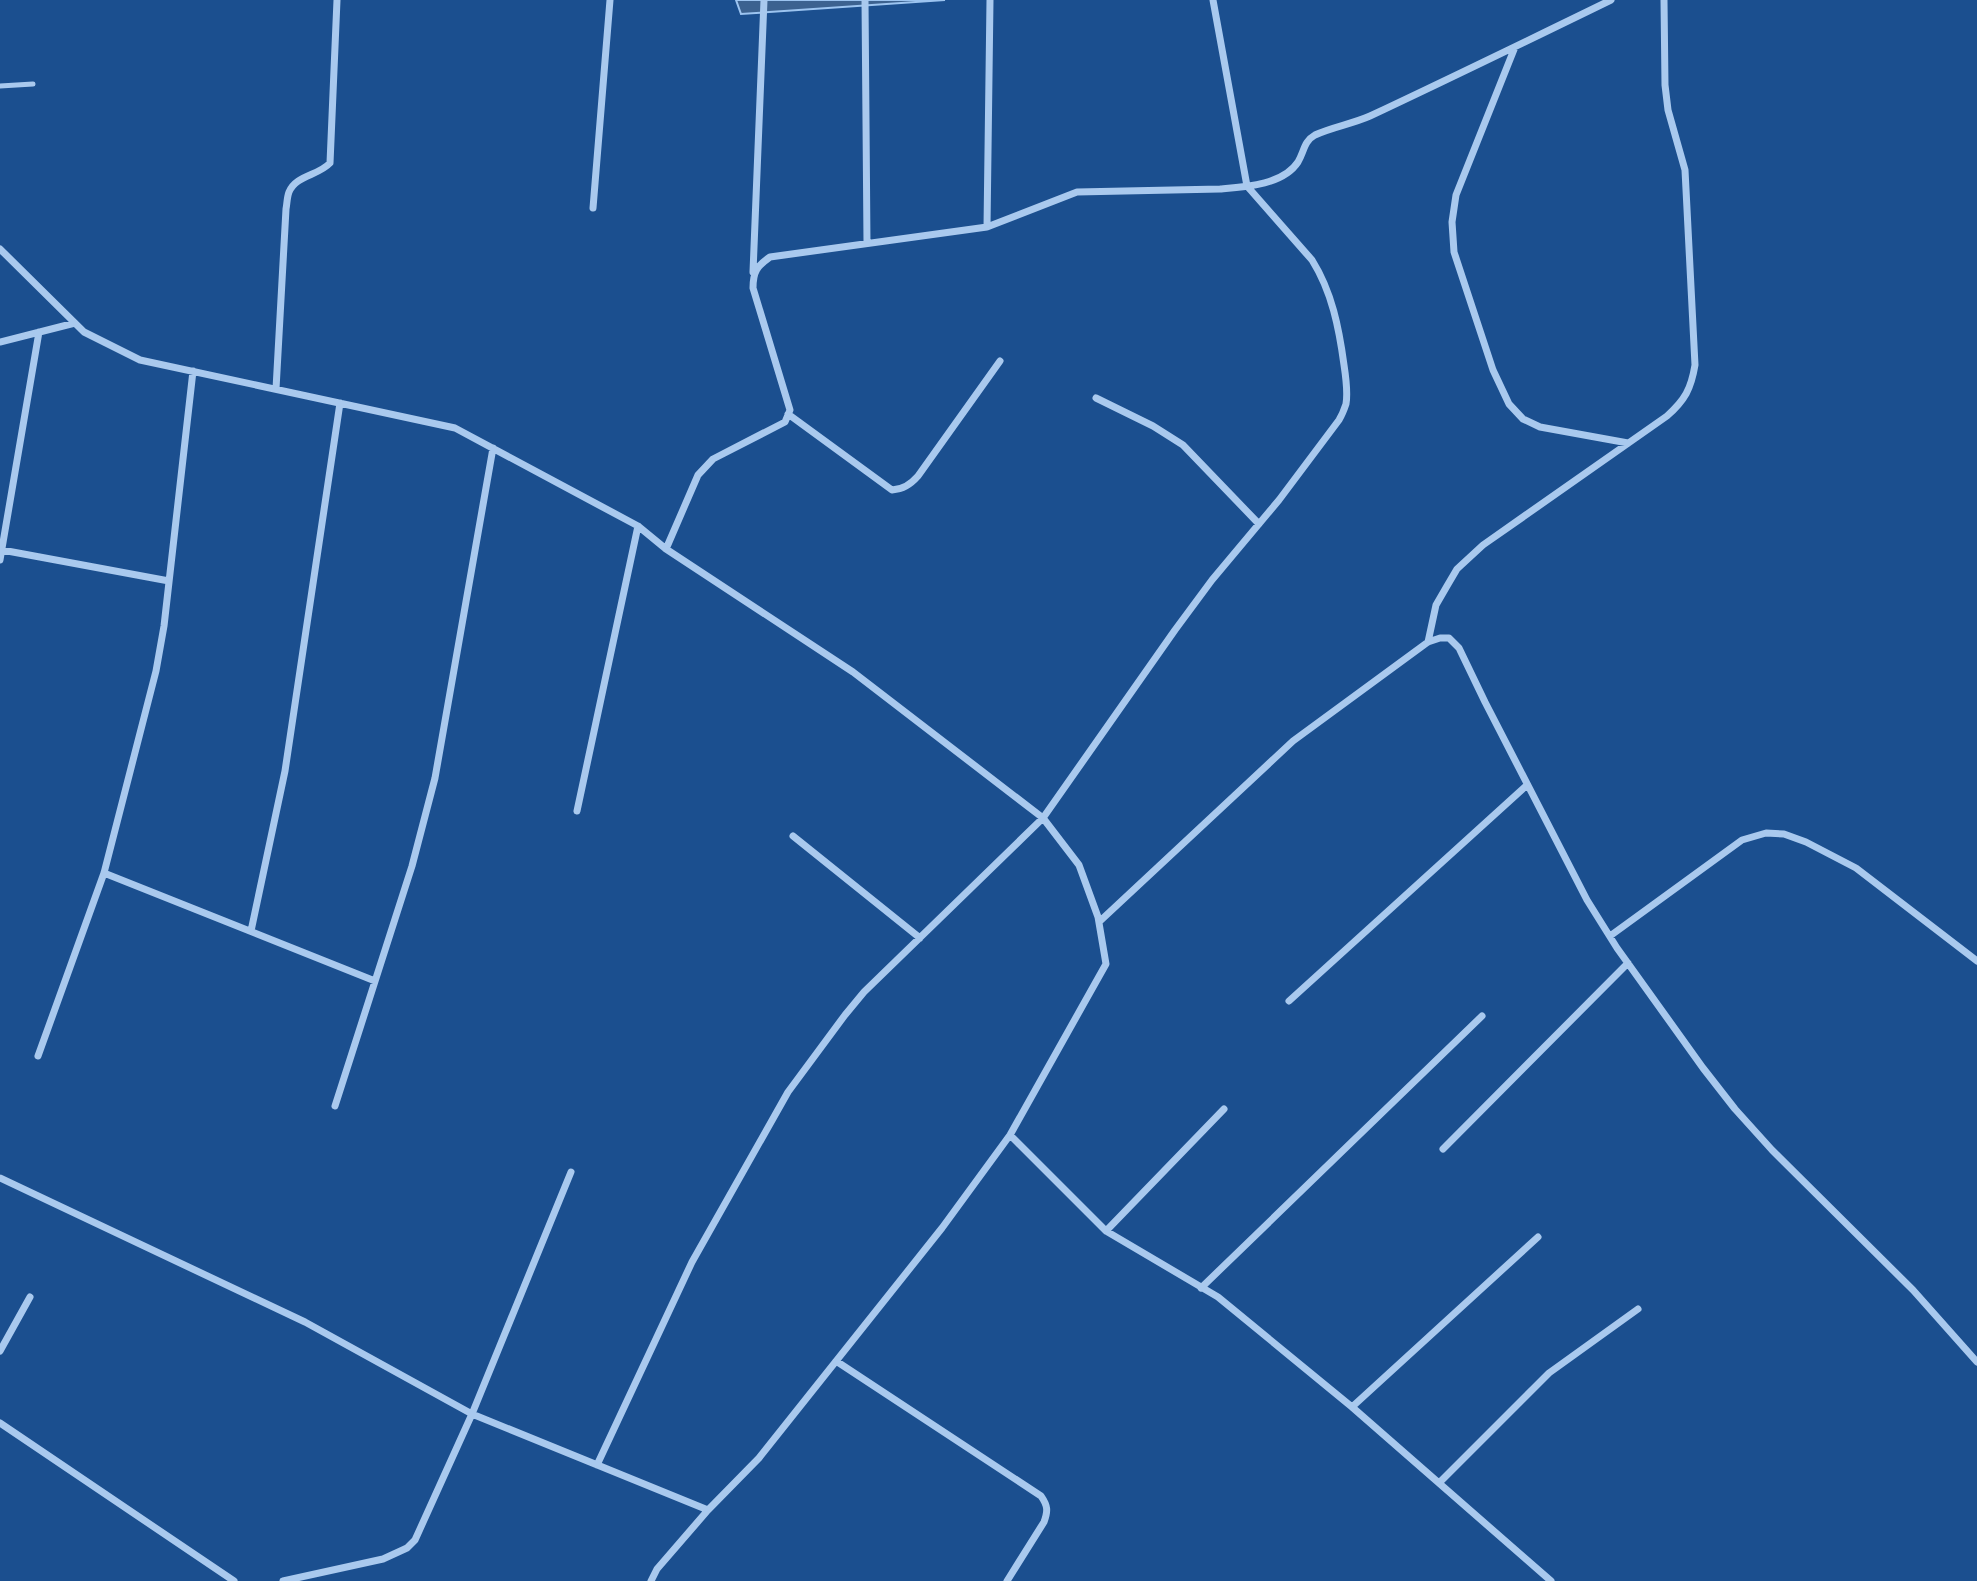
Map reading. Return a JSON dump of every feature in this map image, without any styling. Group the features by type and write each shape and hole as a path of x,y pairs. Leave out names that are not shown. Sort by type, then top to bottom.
{"street":[{"path":"276,389 289,191 301,179 324,170 330,163 337,0"},
{"path":"593,208 610,0"},
{"path":"666,548 698,475 713,459 785,422 790,410 753,288 764,0"},
{"path":"865,0 867,243"},
{"path":"987,227 990,0"},
{"path":"597,1465 692,1262 788,1092 864,992 1043,818 1175,630 1212,580 1279,500 1339,420 1345,408 1346,380 1339,330 1320,272 1247,186 1213,0"},
{"path":"753,275 759,265 770,257 987,227 1077,192 1220,189 1274,180 1293,168 1300,159 1305,143 1315,135 1361,120 1611,0"},
{"path":"1427,642 1436,605 1457,569 1483,545 1667,416 1678,407 1692,382 1695,365 1685,170 1668,110 1664,0"},
{"path":"1515,47 1456,195 1451,222 1454,252 1493,370 1509,404 1523,418 1540,427 1628,443"},
{"path":"0,249 84,332 140,359 455,428 638,527 853,672 1043,818 1079,865 1099,922 1106,964 1010,1135 942,1228 758,1458 708,1510 657,1569 651,1581"},
{"path":"0,342 75,323"},
{"path":"0,559 39,332"},
{"path":"788,414 891,490 901,489 918,476 1000,361"},
{"path":"38,1056 104,873 156,671 193,370"},
{"path":"1096,398 1153,426 1182,445 1259,524"},
{"path":"251,931 285,771 340,402"},
{"path":"335,1106 412,866 435,778 493,448"},
{"path":"577,811 638,527"},
{"path":"2,550 169,581"},
{"path":"1099,922 1293,741 1427,642 1449,638 1459,648 1587,900 1703,1068 1772,1150 1913,1290 1977,1362"},
{"path":"1289,1001 1527,785"},
{"path":"1610,936 1742,840 1766,833 1806,842 1856,868 1977,961"},
{"path":"793,836 920,938"},
{"path":"104,873 375,981"},
{"path":"1443,1149 1628,963"},
{"path":"1201,1288 1482,1016"},
{"path":"1106,1231 1224,1110"},
{"path":"1010,1135 1106,1231 1218,1297 1440,1482 1551,1581"},
{"path":"283,1581 383,1559 407,1548 415,1540 472,1414 570,1172"},
{"path":"0,1178 305,1322 472,1414 708,1510"},
{"path":"1352,1407 1538,1237"},
{"path":"0,1351 30,1297"},
{"path":"1440,1482 1549,1373 1638,1309"},
{"path":"836,1361 1041,1496 1047,1504 1044,1522 1007,1581"},
{"path":"0,1423 234,1581"}],"lane":[{"path":"0,86 33,84"}],"water":[{"path":"736,0 945,0 741,14"}]}
